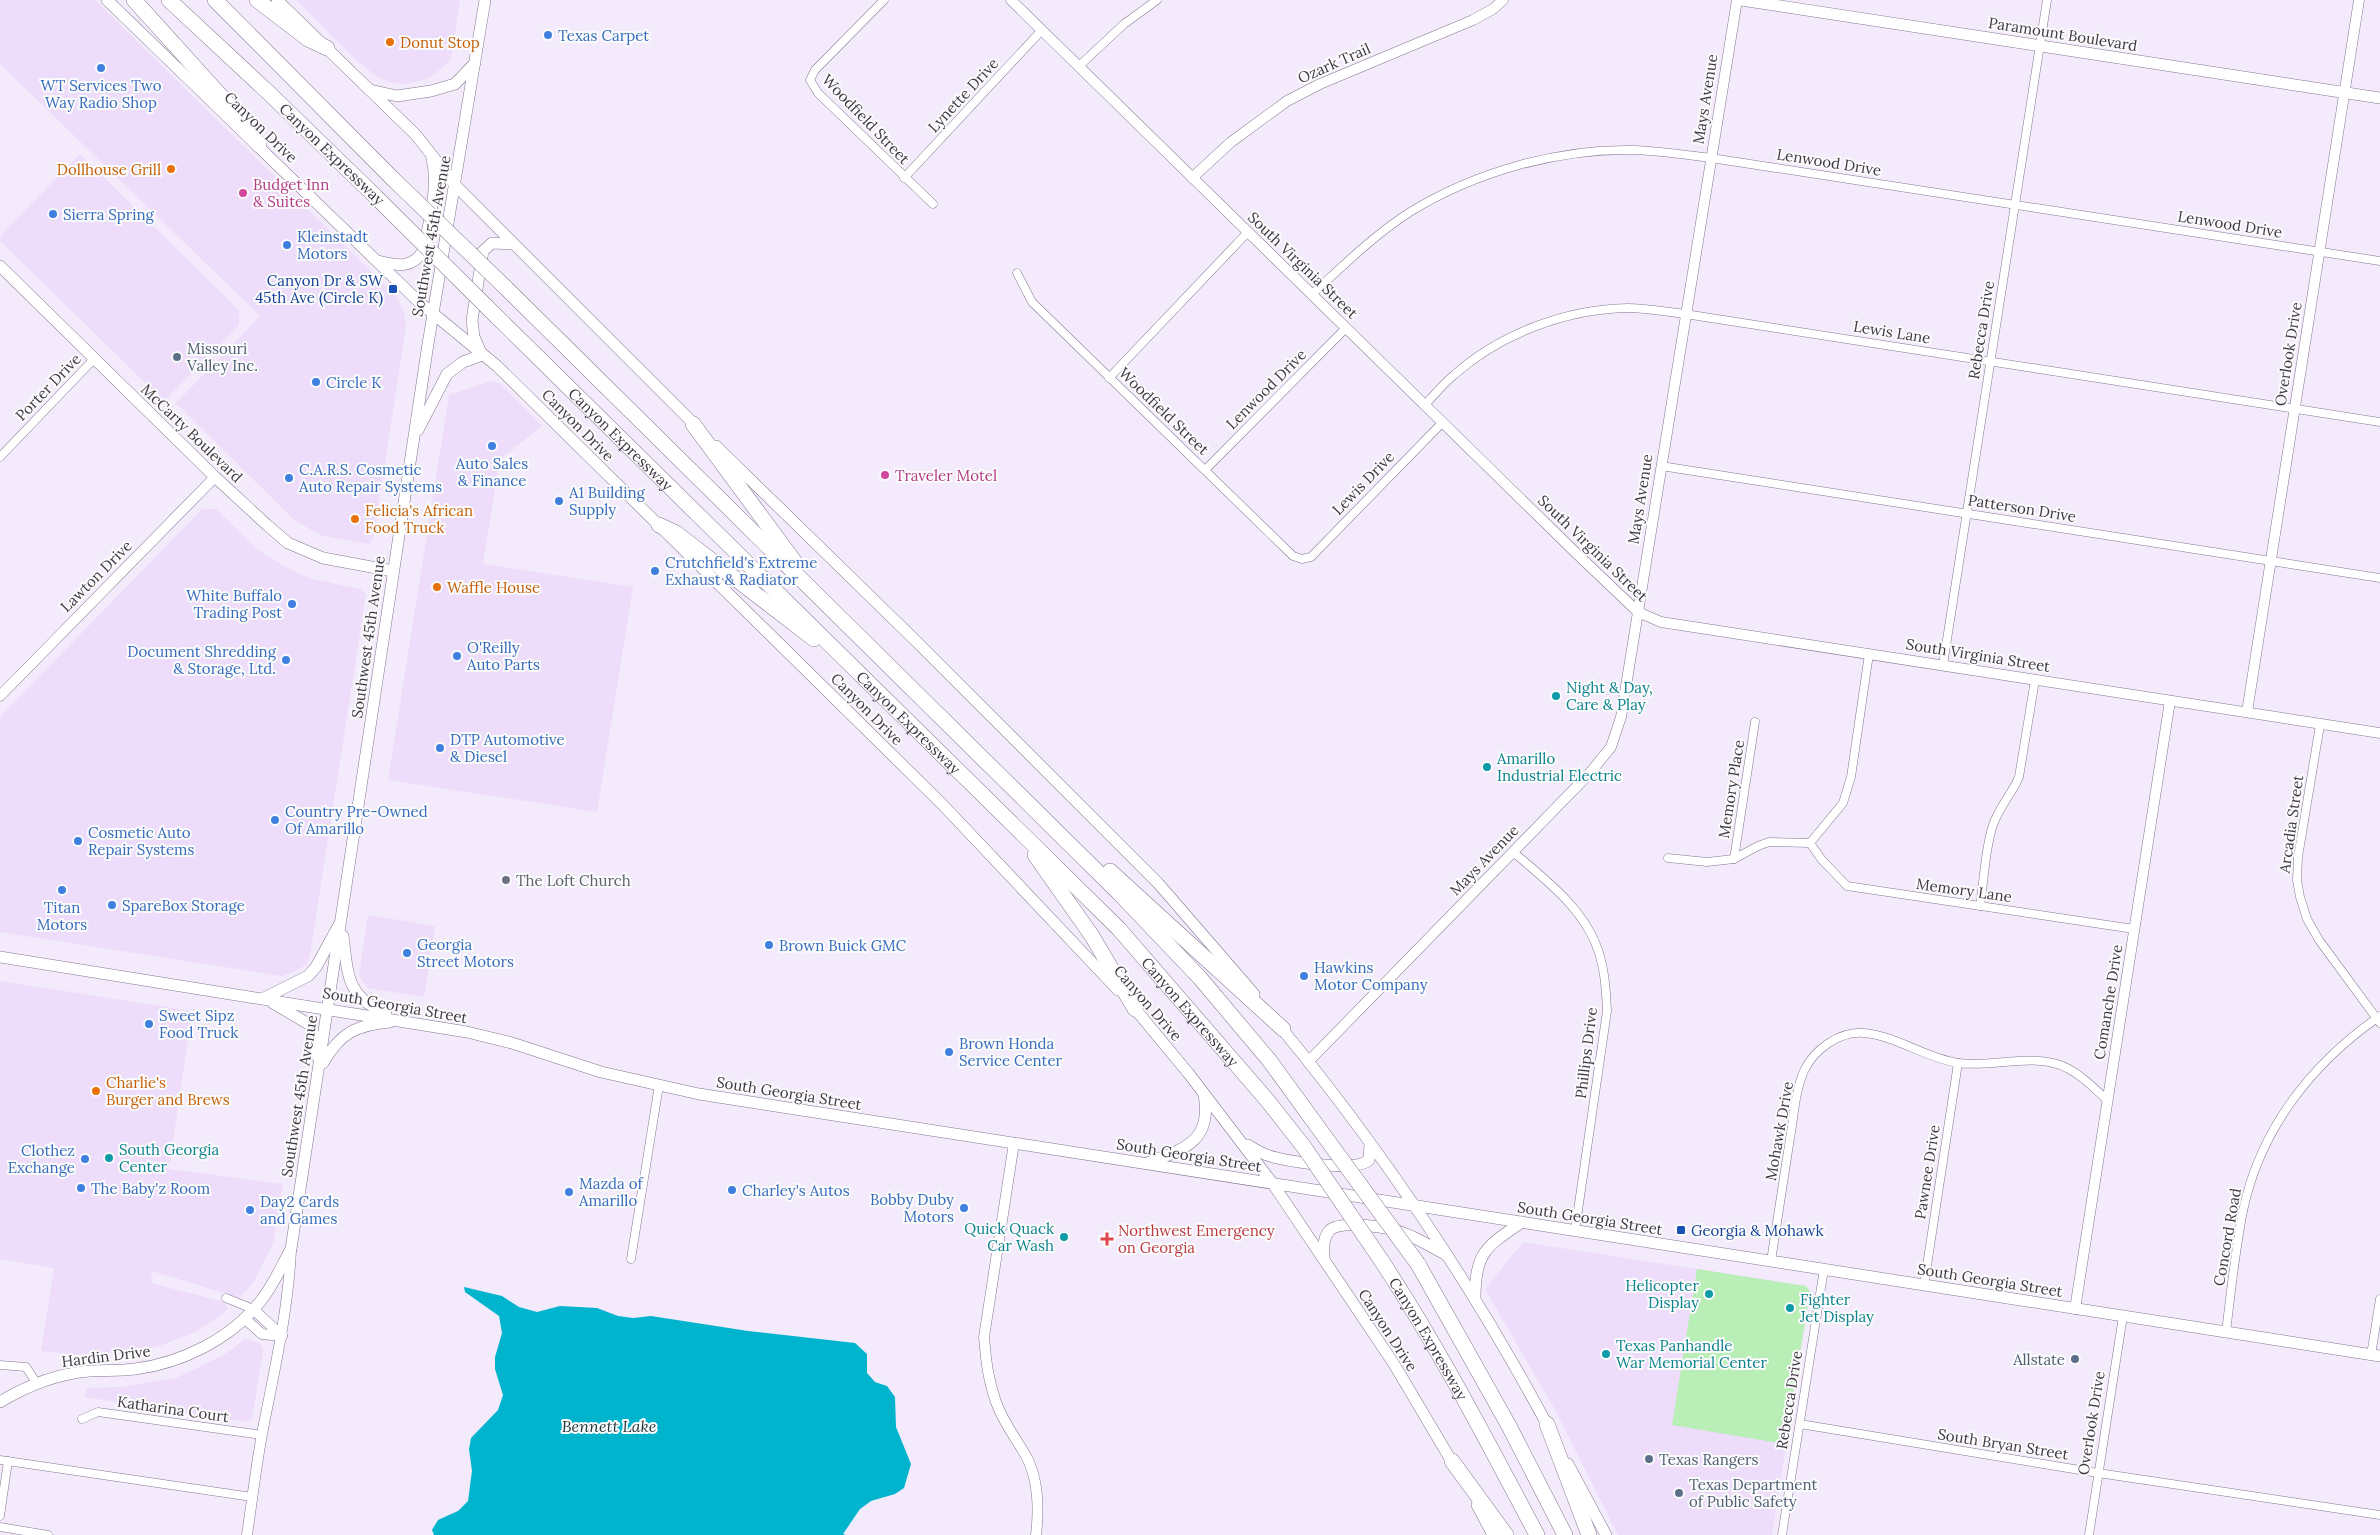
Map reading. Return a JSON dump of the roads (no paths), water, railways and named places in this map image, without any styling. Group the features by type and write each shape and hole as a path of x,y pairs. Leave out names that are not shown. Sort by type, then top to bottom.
{"highway":[{"path":"134,0 248,126 259,145"},
{"name":"Canyon Expressway","path":"169,0 271,95 487,306 1120,929 1267,1100 1304,1147 1415,1311 1450,1371 1537,1535"},
{"name":"Canyon Expressway","path":"215,0 393,179 505,287 1119,893 1200,978 1269,1060 1418,1264 1510,1426 1565,1535"},
{"path":"257,0 308,39 327,48"},
{"path":"694,424 785,551 864,642"},
{"path":"658,525 676,533 868,680"},
{"path":"1051,826 1077,842 1283,1029"},
{"path":"1016,827 1092,936 1135,1009"},
{"path":"1547,1424 1589,1535"},
{"path":"1452,1461 1506,1535"}],"main road":[{"name":"Canyon Drive","path":"107,0 378,262 433,314 482,355 658,525 941,803 1135,1009 1274,1184 1394,1364 1452,1461 1493,1535"},
{"path":"277,0 370,90 431,153 456,186 1158,883 1283,1029 1370,1144 1447,1255 1475,1297 1516,1366 1606,1535"},
{"name":"Southwest 45th Avenue","path":"291,1249 393,571 485,0"},
{"name":"Paramount Boulevard","path":"1741,0 2380,98"},
{"path":"370,90 398,96 431,92 455,84 475,64"},
{"path":"378,262 400,266 410,264 420,258 424,249 435,186 435,171 431,153"},
{"path":"414,438 447,374 463,362 482,355 474,337 472,320 483,251 492,243 514,244"},
{"name":"McCarty Boulevard","path":"0,266 266,526 288,543 323,558 393,571"},
{"path":"264,998 308,976 316,967 341,921"},
{"path":"341,921 347,970 354,990 362,1001 377,1009 407,1020"},
{"name":"South Georgia Street","path":"0,957 407,1020 512,1043 601,1072 699,1094 2376,1356"},
{"path":"264,998 303,1019 312,1026 315,1036 318,1072"},
{"path":"318,1072 331,1049 343,1035 355,1029 377,1023 407,1020"},
{"path":"1145,1164 1186,1148 1197,1137 1205,1124 1207,1109 1204,1094"},
{"path":"1240,1140 1256,1151 1276,1158 1325,1165 1361,1165 1366,1163 1370,1156 1370,1144"},
{"path":"1475,1297 1475,1276 1480,1257 1499,1238 1522,1222"},
{"path":"1324,1260 1327,1235 1331,1230 1344,1226 1384,1228 1403,1232 1447,1255"},
{"name":"Hardin Drive","path":"0,1402 21,1389 54,1377 78,1373 135,1369 178,1358 219,1338 253,1309 272,1284 291,1249"}],"street":[{"name":"Woodfield Street","path":"884,0 815,70 810,80 818,93 933,204"},
{"name":"South Virginia Street","path":"1011,0 1442,423 1638,612 1661,622 2380,734"},
{"path":"1078,67 1124,24 1157,0"},
{"name":"Ozark Trail","path":"1192,178 1231,142 1287,101 1320,84 1473,20 1493,9 1503,0"},
{"name":"Mays Avenue","path":"1308,1062 1589,774 1611,747 1621,717 1737,0"},
{"name":"Rebecca Drive","path":"1943,665 2047,0"},
{"name":"Overlook Drive","path":"2247,712 2359,0"},
{"name":"Lynette Drive","path":"904,178 1042,30"},
{"name":"Lenwood Drive","path":"1311,295 1368,243 1404,217 1470,182 1522,165 1580,153 1635,150 1711,158 2380,261"},
{"path":"1109,378 1248,232"},
{"name":"Woodfield Street","path":"1017,273 1032,302 1293,556 1302,559"},
{"name":"Lewis Lane","path":"1425,405 1453,376 1478,356 1507,339 1537,326 1596,311 1628,308 1685,314 2380,422"},
{"name":"Lenwood Drive","path":"1205,470 1346,328"},
{"name":"Porter Drive","path":"0,456 94,359"},
{"name":"Lewis Drive","path":"1302,559 1311,556 1442,423"},
{"name":"Patterson Drive","path":"1661,466 2380,578"},
{"name":"Lawton Drive","path":"0,696 215,477"},
{"path":"1668,858 1707,862 1734,859 1769,842 1810,843 1843,803 1851,777 1869,654"},
{"path":"1980,906 1993,826 2001,807 2014,789 2019,777 2035,680"},
{"name":"Comanche Drive","path":"2075,1309 2170,701"},
{"name":"Memory Place","path":"1734,859 1755,722"},
{"name":"Arcadia Street","path":"2320,724 2298,857 2298,889 2307,919 2319,940 2379,1019"},
{"name":"Memory Lane","path":"1810,843 1822,860 1847,886 2134,928"},
{"name":"Phillips Drive","path":"1513,852 1570,903 1588,929 1599,952 1605,977 1607,1010 1575,1231"},
{"name":"Concord Road","path":"2226,1332 2243,1210 2256,1165 2266,1141 2302,1084 2334,1052 2379,1019"},
{"name":"Mohawk Drive","path":"1771,1261 1796,1100 1804,1072 1822,1048 1849,1033 1880,1036 1936,1058 1958,1063 1995,1064 2034,1060 2051,1062 2074,1072 2107,1100"},
{"name":"Pawnee Drive","path":"1924,1285 1958,1063"},
{"path":"632,1260 659,1085"},
{"path":"1014,1143 984,1337 987,1369 996,1402 1007,1427 1026,1457 1034,1478 1038,1502 1036,1535"},
{"path":"246,1535 262,1435 282,1336 289,1286 291,1249"},
{"name":"Rebecca Drive","path":"1782,1535 1824,1269"},
{"path":"226,1298 253,1309 282,1336"},
{"path":"2376,1356 2380,1299"},
{"name":"Overlook Drive","path":"2089,1535 2123,1316"},
{"path":"244,1318 262,1334 274,1350 275,1369"},
{"path":"262,1334 282,1336"},
{"path":"0,1365 26,1367 37,1384"},
{"name":"Katharina Court","path":"82,1419 98,1412 262,1435"},
{"name":"South Bryan Street","path":"1800,1424 2098,1473 2380,1515"},
{"path":"0,1516 4,1461 252,1497"},
{"path":"0,1528 48,1535"}],"water":[{"name":"Bennett Lake","path":"464,1287 502,1296 519,1307 537,1312 560,1306 597,1308 618,1316 633,1318 651,1316 748,1331 855,1343 867,1354 867,1373 875,1382 887,1386 895,1397 896,1427 911,1464 904,1488 895,1494 871,1501 860,1509 843,1534 846,1535 434,1535 432,1530 438,1520 458,1511 468,1501 472,1471 469,1449 471,1438 498,1410 503,1395 495,1369 495,1357 502,1333 499,1316 465,1292"}],"place":[{"name":"Texas Carpet","path":"548,35"},
{"name":"Donut Stop","path":"390,42"},
{"name":"WT Services Two Way Radio Shop","path":"101,68"},
{"name":"Dollhouse Grill","path":"171,169"},
{"name":"Budget Inn & Suites","path":"243,193"},
{"name":"Sierra Spring","path":"53,214"},
{"name":"Kleinstadt Motors","path":"287,245"},
{"name":"Canyon Dr & SW 45th Ave (Circle K)","path":"393,289"},
{"name":"Missouri Valley Inc.","path":"177,357"},
{"name":"Circle K","path":"316,382"},
{"name":"Auto Sales & Finance","path":"492,446"},
{"name":"Traveler Motel","path":"885,475"},
{"name":"C.A.R.S. Cosmetic Auto Repair Systems","path":"289,478"},
{"name":"A1 Building Supply","path":"559,501"},
{"name":"Felicia's African Food Truck","path":"355,519"},
{"name":"Crutchfield's Extreme Exhaust & Radiator","path":"655,571"},
{"name":"Waffle House","path":"437,587"},
{"name":"White Buffalo Trading Post","path":"292,604"},
{"name":"O'Reilly Auto Parts","path":"457,656"},
{"name":"Document Shredding & Storage, Ltd.","path":"286,660"},
{"name":"Night & Day, Care & Play","path":"1556,696"},
{"name":"DTP Automotive & Diesel","path":"440,748"},
{"name":"Amarillo Industrial Electric","path":"1487,767"},
{"name":"Country Pre-Owned Of Amarillo","path":"275,820"},
{"name":"Cosmetic Auto Repair Systems","path":"78,841"},
{"name":"The Loft Church","path":"506,880"},
{"name":"Titan Motors","path":"62,890"},
{"name":"SpareBox Storage","path":"112,905"},
{"name":"Brown Buick GMC","path":"769,945"},
{"name":"Georgia Street Motors","path":"407,953"},
{"name":"Hawkins Motor Company","path":"1304,976"},
{"name":"Sweet Sipz Food Truck","path":"149,1024"},
{"name":"Brown Honda Service Center","path":"949,1052"},
{"name":"Charlie's Burger and Brews","path":"96,1091"},
{"name":"South Georgia Center","path":"109,1158"},
{"name":"Clothez Exchange","path":"85,1159"},
{"name":"The Baby'z Room","path":"81,1188"},
{"name":"Charley's Autos","path":"732,1190"},
{"name":"Mazda of Amarillo","path":"569,1192"},
{"name":"Bobby Duby Motors","path":"964,1208"},
{"name":"Day2 Cards and Games","path":"250,1210"},
{"name":"Georgia & Mohawk","path":"1681,1230"},
{"name":"Quick Quack Car Wash","path":"1064,1237"},
{"name":"Northwest Emergency on Georgia","path":"1107,1239"},
{"name":"Helicopter Display","path":"1709,1294"},
{"name":"Fighter Jet Display","path":"1790,1308"},
{"name":"Texas Panhandle War Memorial Center","path":"1606,1354"},
{"name":"Allstate","path":"2075,1359"},
{"name":"Texas Rangers","path":"1649,1459"},
{"name":"Texas Department of Public Safety","path":"1679,1493"}]}
